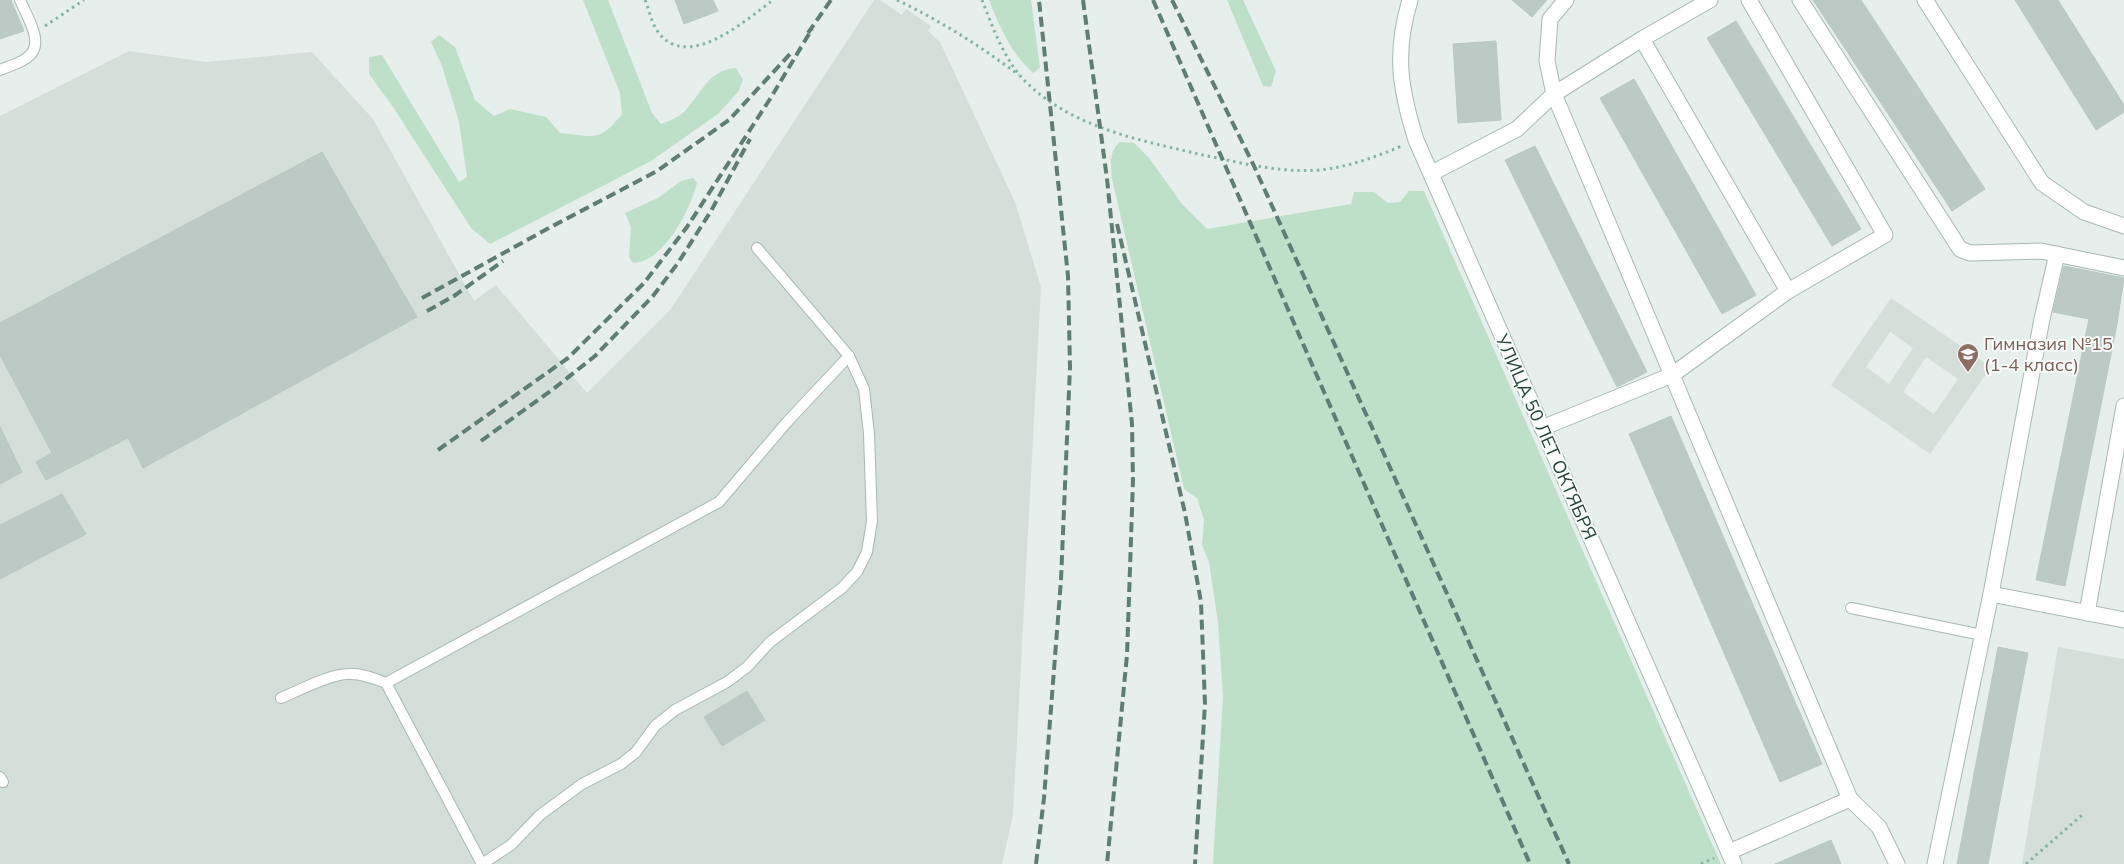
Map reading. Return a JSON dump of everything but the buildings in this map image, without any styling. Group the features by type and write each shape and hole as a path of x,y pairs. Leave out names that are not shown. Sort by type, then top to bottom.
{"street":[{"name":"УЛИЦА 50 ЛЕТ ОКТЯБРЯ","path":"1410,0 1399,55 1404,101 1416,140 1731,858"},
{"path":"1566,0 1550,19 1547,61 1554,94 1850,799 1879,827 1897,864"},
{"path":"1432,173 1517,129 1554,94 1642,39 1710,0"},
{"path":"1542,428 1672,375 1788,291 1885,235 1749,0"},
{"path":"1800,0 1960,249 1970,253 2041,251 2124,268"},
{"path":"1925,0 2042,183 2084,212 2124,226"},
{"path":"1642,39 1788,291"},
{"path":"1935,864 1991,594 2042,319 2057,254"},
{"path":"2087,613 2124,406"},
{"path":"1991,594 2124,620"},
{"path":"1731,858 1850,799"}],"lane":[{"path":"0,70 28,57 34,51 36,43 34,33 20,0"},
{"path":"281,698 346,673 367,676 386,682 482,864 511,846 540,815 582,784 621,764 636,752 655,726 675,710 726,682 748,667 770,642 842,588 857,572 868,552 872,521 864,389 849,356 758,248"},
{"path":"386,682 719,502 787,422 849,356"},
{"path":"1851,608 1982,635"}],"path":[{"path":"34,33 84,0"},
{"path":"645,0 656,29 669,43 682,47 703,45 722,37 773,0"},
{"path":"896,0 927,15 977,44 1023,78 1050,102 1100,127 1159,145 1254,166 1288,171 1320,170 1362,162 1416,140"},
{"path":"982,0 1008,56 1023,78"},
{"path":"2026,864 2082,815"}],"shaded area":[{"path":"874,0 880,0 902,15 906,9 931,26 928,31 940,42 1015,202 1041,287 1013,815 1002,864 0,864 0,116 129,51 206,62 312,52 373,119 474,301 496,285 587,393 670,310"},
{"name":"Гимназия №15 (1-4 класс)","path":"1891,298 1991,367 1930,454 1831,385","holes":["1890,332 1913,348 1889,384 1866,367","1926,357 1958,379 1934,414 1903,392"]},
{"path":"2058,647 2124,659 2124,864 2022,864"}],"green space":[{"path":"583,0 608,0 652,113 661,124 683,113 706,84 719,73 736,68 743,80 738,92 718,114 651,161 490,244 471,228 393,107 369,74 369,57 382,55 459,182 467,177 459,122 442,66 431,42 439,35 455,47 475,100 494,116 510,109 546,117 560,133 595,136 607,130 622,114 620,93"},
{"path":"989,0 1031,0 1040,68 1033,73 1018,57 1007,40"},
{"path":"1227,0 1243,0 1276,71 1271,87 1263,86"},
{"path":"1120,142 1134,143 1149,158 1182,204 1207,229 1351,204 1354,192 1374,192 1388,203 1400,202 1409,191 1424,191 1721,864 1213,864 1223,696 1218,622 1209,562 1202,545 1204,520 1197,498 1184,489 1112,179 1112,155"},
{"path":"693,178 697,183 694,194 674,233 655,254 633,263 629,257 631,227 625,213 658,198 681,181"}],"railway":[{"path":"808,33 831,0"},
{"path":"1036,864 1044,798 1061,580 1070,367 1068,276 1039,0"},
{"path":"1083,0 1107,179 1132,424 1133,481 1127,655 1107,864"},
{"path":"1153,0 1530,864"},
{"path":"1172,0 1254,166 1569,864"},
{"path":"438,450 568,358 644,283 687,227 770,99 812,29"},
{"path":"422,298 657,171 729,120 790,54"},
{"path":"481,441 552,390 595,356 653,296 678,263 711,211 750,139"},
{"path":"1117,224 1185,513 1201,602 1205,704 1195,864"},
{"path":"427,311 454,296 503,261"}],"place":[{"name":"Гимназия №15 (1-4 класс)","path":"1968,373"}]}
